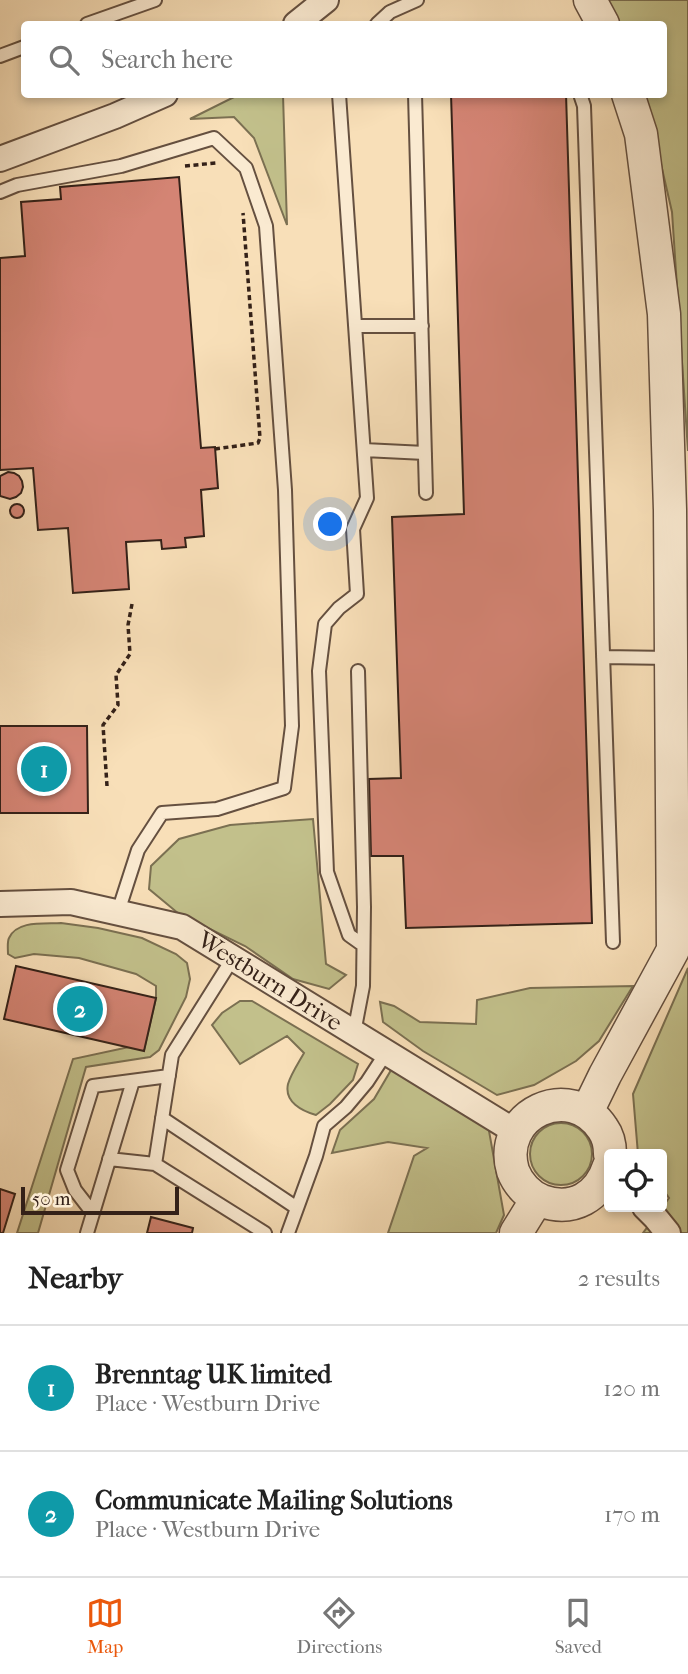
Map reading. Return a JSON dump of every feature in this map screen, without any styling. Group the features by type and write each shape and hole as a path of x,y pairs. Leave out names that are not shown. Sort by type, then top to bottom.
{"street":[{"path":"300,21 326,0"},
{"path":"590,0 601,21"},
{"path":"0,159 156,98"},
{"path":"587,1112 673,950 670,510 664,314 641,134 629,98"},
{"name":"Westburn Drive","path":"0,904 71,902 182,926 516,1132"},
{"path":"604,1178 597,1190 583,1200 568,1205 552,1204 537,1199 525,1190 515,1177 511,1147 516,1132 525,1119 539,1109 555,1105 571,1106 587,1112 598,1121 606,1134 610,1149"},
{"path":"516,1233 537,1199"},
{"path":"650,1212 668,1233"}],"lane":[{"path":"96,21 155,0"},
{"path":"380,21 390,12 417,0"},
{"path":"0,56 21,48"},
{"path":"339,98 367,498 353,528 357,594 325,624 319,671 327,872 349,935 363,945"},
{"path":"415,98 426,493"},
{"path":"581,98 584,106 613,942"},
{"path":"0,192 17,185 54,177 121,166 214,138 246,168 266,226 285,491 292,726 284,788 217,809 162,813 138,850 118,912"},
{"path":"355,326 422,326"},
{"path":"364,450 425,453"},
{"path":"603,657 671,658"},
{"path":"354,1033 363,986 364,906 358,671"},
{"path":"155,1164 172,1055 233,958"},
{"path":"288,1233 324,1126 346,1107 386,1053"},
{"path":"92,1212 75,1190 66,1170 93,1086 169,1076"},
{"path":"87,1233 133,1081"},
{"path":"162,1118 297,1208"},
{"path":"109,1159 155,1164 265,1233"}],"path":[{"path":"176,166 227,162"},
{"path":"215,449 258,443 260,438 242,203"},
{"path":"107,786 103,725 118,705 116,675 130,654 128,625 132,604"}],"shaded area":[{"path":"605,0 688,0 688,451 672,212 646,98 667,98 667,21 616,21"},
{"path":"232,98 283,98 287,225 254,138 234,117 190,119"},
{"path":"313,819 326,964 346,975 329,989 293,979 245,946 179,914 149,889 151,866 179,839 230,825"},
{"path":"61,923 142,938 176,954 187,963 190,979 186,997 159,1050 150,1057 86,1067 38,1233 17,1233 73,1059 129,1047 144,1050 156,998 156,986 136,974 79,958 34,954 15,958 8,954 9,938 18,928 32,924"},
{"path":"688,968 688,1233 643,1233 659,1212 667,1212 667,1149 638,1149 633,1094"},
{"path":"633,986 599,1041 576,1061 534,1085 497,1095 423,1051 383,1022 380,1002 394,1006 420,1022 476,1024 477,1000 530,988"},
{"path":"240,1001 252,1001 358,1064 353,1080 316,1115 295,1105 287,1090 288,1084 304,1053 287,1036 240,1064 212,1025 222,1013"},
{"path":"397,1060 486,1114 504,1215 496,1233 388,1233 414,1156 427,1148 388,1142 332,1153 340,1130 374,1099"},
{"path":"561,1123 573,1125 583,1132 590,1142 590,1166 583,1176 573,1183 561,1185 549,1183 539,1176 532,1166 530,1154 532,1142 539,1132 549,1125"}],"building":[{"path":"451,98 566,98 592,923 406,928 403,856 371,856 369,779 401,778 392,517 464,514"},
{"path":"179,177 201,448 215,447 218,488 201,490 204,536 185,538 186,547 162,549 161,540 126,542 129,589 73,593 68,528 38,530 33,468 0,470 0,258 25,256 21,202 61,199 60,187"},
{"path":"8,472 19,476 23,487 21,493 10,499 0,496 0,476"},
{"path":"14,504 20,504 24,511 20,518 14,518 10,514 10,508"},
{"path":"0,726 87,726 88,813 0,813"},
{"path":"16,966 156,998 144,1051 4,1019"},
{"path":"0,1189 15,1194 3,1233 0,1233"},
{"path":"151,1217 193,1228 192,1233 147,1233"}],"place":[{"name":"Brenntag UK limited","path":"44,769"},
{"name":"Communicate Mailing Solutions","path":"80,1009"}]}
